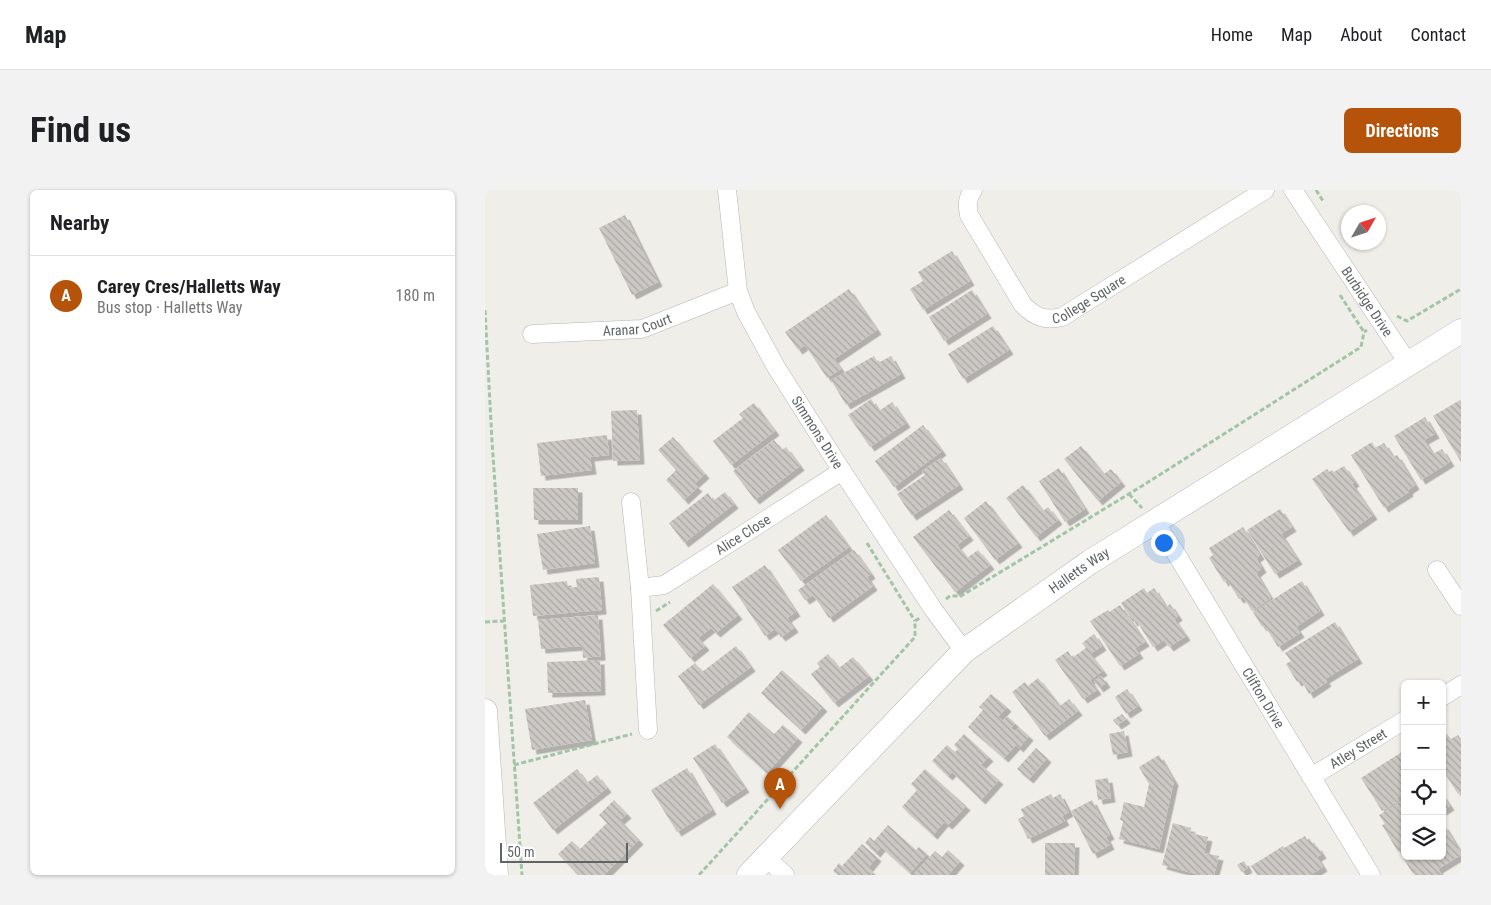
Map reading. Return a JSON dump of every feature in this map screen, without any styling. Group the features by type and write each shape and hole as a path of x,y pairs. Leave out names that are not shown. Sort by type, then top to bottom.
{"street":[{"name":"Simmons Drive","path":"727,190 738,291 746,312 775,367 841,470 933,609 964,651"},
{"name":"College Square","path":"973,190 967,205 969,215 1023,305 1032,314 1042,319 1052,319 1062,317 1265,190"},
{"name":"Burbidge Drive","path":"1293,190 1409,363"},
{"name":"Aranar Court","path":"532,334 642,328 738,291"},
{"name":"Halletts Way","path":"749,875 964,651 1082,567 1461,331"},
{"name":"Alice Close","path":"640,588 665,585 841,470"},
{"path":"631,502 640,588 648,730"},
{"name":"Clifton Drive","path":"1154,521 1175,552 1371,875"},
{"path":"1437,570 1461,606"},
{"path":"1446,694 1461,685"},
{"path":"485,711 496,875"},
{"name":"Atley Street","path":"1311,778 1401,722"},
{"path":"765,857 785,875"}],"path":[{"path":"699,875 915,637 915,621 950,596 961,596 1142,486 1361,347 1364,332 1391,313 1407,321 1461,289"},
{"path":"485,310 491,441 522,875"},
{"path":"485,622 504,622"},
{"path":"514,765 648,730"}],"building":[{"path":"625,215 658,282 632,295 599,228"},
{"path":"952,251 970,281 923,310 910,289 923,281 918,272"},
{"path":"849,289 877,330 834,359 841,369 827,378 805,345 798,350 785,332"},
{"path":"972,290 987,314 944,341 929,317"},
{"path":"993,326 1009,350 963,379 948,354"},
{"path":"874,356 878,363 891,356 901,374 846,405 831,380"},
{"path":"871,399 879,411 892,402 906,423 870,447 848,415"},
{"path":"1460,400 1461,402 1461,462 1433,416"},
{"path":"754,403 775,431 731,465 713,441 743,418 739,414"},
{"path":"637,410 640,460 613,461 611,411"},
{"path":"1425,417 1435,434 1424,440 1433,454 1442,449 1450,462 1421,480 1394,436"},
{"path":"923,425 942,451 894,487 875,461"},
{"path":"607,435 609,455 590,457 592,470 541,476 537,443"},
{"path":"673,437 705,474 694,484 698,487 684,500 666,480 676,470 658,450"},
{"path":"774,440 782,450 786,447 800,466 755,500 733,471"},
{"path":"1372,442 1375,448 1384,443 1393,457 1397,455 1415,485 1408,490 1409,492 1384,508 1351,455"},
{"path":"1081,446 1104,474 1111,469 1121,482 1098,501 1064,459"},
{"path":"941,458 959,485 912,516 897,494 925,475 922,471"},
{"path":"1344,466 1355,482 1352,484 1373,515 1349,532 1312,479 1327,469 1329,472 1332,470 1334,472"},
{"path":"1059,468 1085,509 1065,522 1039,481"},
{"path":"1023,485 1043,511 1048,507 1058,520 1036,537 1006,498"},
{"path":"533,488 578,488 578,520 534,520"},
{"path":"725,492 734,504 684,543 669,523 708,493 713,501"},
{"path":"986,501 1018,543 995,560 964,518"},
{"path":"1280,509 1292,527 1281,534 1298,560 1275,574 1247,530"},
{"path":"949,510 969,536 957,545 967,558 978,550 990,565 955,592 913,537"},
{"path":"826,515 849,547 801,581 778,550"},
{"path":"590,526 595,563 543,570 537,534"},
{"path":"1243,527 1260,555 1256,558 1262,568 1256,573 1271,598 1252,611 1243,597 1239,599 1227,580 1224,582 1209,558 1213,555 1209,548"},
{"path":"854,550 871,574 867,577 873,586 829,618 813,595 805,600 798,590"},
{"path":"765,565 796,612 787,618 794,628 781,637 775,629 765,636 732,587"},
{"path":"599,577 602,610 533,616 530,585 567,581 568,588 577,587 576,579"},
{"path":"1302,581 1320,611 1296,627 1300,633 1278,647 1253,612"},
{"path":"713,584 738,615 716,633 711,628 698,638 705,646 690,658 663,625"},
{"path":"1144,588 1147,593 1154,588 1166,607 1170,604 1178,616 1174,619 1186,636 1169,647 1164,640 1153,647 1136,620 1133,622 1121,603"},
{"path":"1120,605 1145,642 1135,648 1139,654 1120,666 1090,621"},
{"path":"598,615 601,656 583,658 582,646 541,649 538,620"},
{"path":"1335,622 1358,659 1325,679 1327,682 1309,694 1301,680 1297,682 1286,664 1291,661 1285,653"},
{"path":"1094,634 1102,646 1090,654 1103,671 1090,680 1097,690 1083,699 1055,660 1068,651 1072,658 1086,648 1082,643"},
{"path":"736,646 751,667 699,705 678,676 695,663 702,672"},
{"path":"828,654 839,668 853,657 869,676 834,703 811,674 820,667 817,663"},
{"path":"600,660 601,691 548,693 547,662"},
{"path":"782,670 823,707 801,730 761,693"},
{"path":"1101,676 1106,683 1099,688 1094,681"},
{"path":"1038,678 1060,706 1069,699 1078,711 1045,736 1012,692 1025,682 1028,686"},
{"path":"1127,689 1138,706 1126,714 1115,697"},
{"path":"991,694 1007,707 998,717 1003,721 1007,716 1015,723 1011,728 1015,731 1019,727 1029,736 1019,748 1016,745 1004,758 968,727 983,710 979,707"},
{"path":"585,700 592,740 532,750 525,709"},
{"path":"749,712 774,734 783,725 798,738 767,773 727,737"},
{"path":"1122,714 1126,719 1117,725 1113,720"},
{"path":"1124,731 1128,752 1113,755 1109,734"},
{"path":"964,734 989,757 981,765 999,780 981,800 952,772 948,776 932,761 947,745 955,752 958,749 954,745"},
{"path":"1446,735 1451,739 1458,735 1461,739 1461,793 1458,794 1446,775"},
{"path":"715,744 745,788 722,803 693,758"},
{"path":"1036,748 1047,758 1029,779 1017,769"},
{"path":"1401,753 1401,796 1397,798 1399,801 1382,811 1361,778"},
{"path":"1159,755 1174,781 1159,849 1119,839 1123,821 1120,820 1124,802 1144,807 1149,784 1139,767"},
{"path":"687,768 712,810 677,832 651,790"},
{"path":"577,769 587,783 597,775 607,788 553,830 533,803"},
{"path":"925,769 966,806 948,825 944,822 933,835 902,807 917,790 911,784"},
{"path":"1108,778 1111,798 1098,800 1095,780"},
{"path":"1051,794 1053,798 1060,794 1069,812 1062,816 1065,821 1028,839 1018,819 1024,816 1021,809"},
{"path":"614,800 627,814 620,820 639,840 604,875 578,875 558,854 572,841 580,849 607,823 599,815"},
{"path":"1092,800 1110,835 1106,837 1110,845 1093,854 1071,811"},
{"path":"1446,800 1450,806 1446,808"},
{"path":"1401,801 1401,850 1398,852 1382,825 1385,824 1379,815"},
{"path":"1173,823 1191,828 1190,833 1208,837 1204,853 1219,856 1214,875 1200,875 1162,865"},
{"path":"888,825 916,850 919,847 927,854 910,873 881,847 876,853 865,843 870,837 874,841"},
{"path":"1446,828 1461,855 1438,869 1442,875 1418,875 1416,872 1413,874 1404,860 1446,860"},
{"path":"1305,836 1307,840 1309,838 1315,847 1317,846 1322,854 1317,857 1323,867 1310,875 1257,875 1251,866 1283,846 1284,848"},
{"path":"1045,843 1075,843 1074,875 1045,875"},
{"path":"862,844 877,857 868,868 873,872 871,875 838,875 833,871 839,863 842,866"},
{"path":"948,850 960,861 948,875 913,875 935,851 942,857"},
{"path":"1244,861 1248,868 1242,872 1237,865"}],"place":[{"name":"Carey Cres/Halletts Way","path":"780,809"}]}
